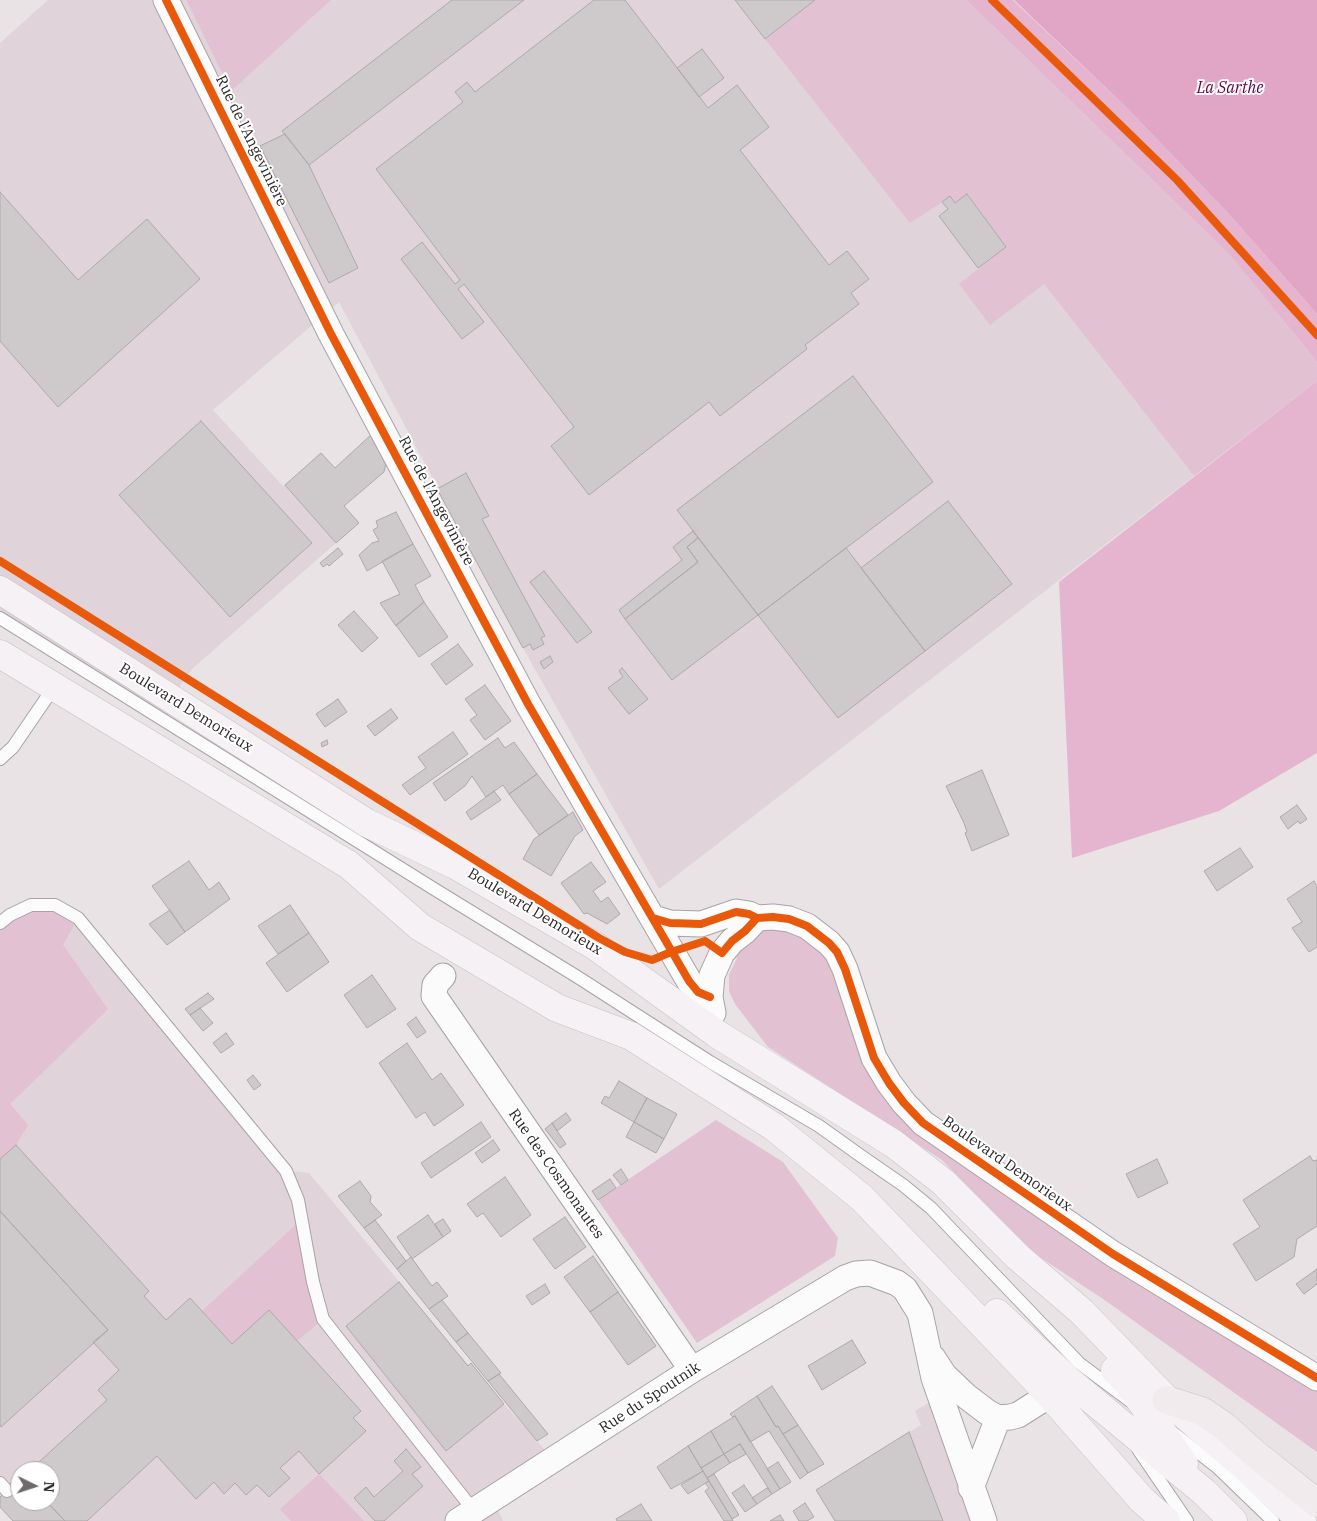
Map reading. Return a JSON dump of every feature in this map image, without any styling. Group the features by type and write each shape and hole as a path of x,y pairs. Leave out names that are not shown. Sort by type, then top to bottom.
{"highway":[{"path":"1159,1408 1202,1411 1224,1426 1254,1454 1317,1503"}],"main road":[{"name":"Boulevard Demorieux","path":"0,590 367,823 455,865 595,946 717,1034 916,1159 943,1182 1018,1257 1082,1312 1159,1408"},
{"path":"0,654 349,865 420,927 557,1008 631,1036 774,1127 862,1198 1065,1378 1204,1492 1233,1521"},
{"path":"1065,1378 1112,1466 1142,1500 1166,1521"},
{"path":"1159,1408 1204,1492"},
{"path":"1159,1408 1246,1468 1302,1521"}],"street":[{"name":"Rue de l'Angevinière","path":"166,0 331,334 528,704 689,981 698,992 710,997"},
{"name":"Boulevard Demorieux","path":"654,918 670,923 686,924 708,922 736,912 749,914 757,918 789,919 807,926 819,934 833,948 845,969 874,1058 904,1103 924,1124 1113,1254 1317,1378"},
{"path":"717,1034 710,997 712,975 722,953 757,918"},
{"name":"Rue des Cosmonautes","path":"443,976 435,984 434,996 692,1370"},
{"name":"Rue du Spoutnik","path":"466,1516 692,1370 845,1278 856,1274 870,1274 897,1283 906,1290 920,1313 930,1354"},
{"path":"930,1354 944,1375 966,1396 998,1418 1018,1415 1040,1401 1065,1378"},
{"path":"930,1354 936,1386 984,1521"},
{"path":"971,1488 998,1418"}],"lane":[{"path":"0,618 576,976 710,1062 818,1126 904,1185 931,1208 1065,1378 1159,1408 1216,1467 1273,1521"},
{"path":"0,759 13,747 54,687"},
{"path":"0,923 10,915 31,905 55,905 78,918 286,1171 298,1200 313,1282 324,1319 466,1516"},
{"path":"1119,1422 1187,1521"}],"shaded area":[{"path":"48,0 186,0 231,90 331,0 966,0 1044,284 1194,476 659,889 523,648 339,302 213,410 283,486 285,485 336,543 193,668 158,716 0,618 0,43"},
{"path":"186,0 331,0 231,91"},
{"path":"815,0 966,0 1229,254 1317,362 1317,381 1194,476 1044,284 990,325 959,284 1006,247 968,194 955,203 942,202 910,223 765,39"},
{"path":"966,0 1013,0 1125,106 1229,214 1317,314 1317,362 1229,254"},
{"path":"1317,381 1317,753 1219,811 1072,858 1059,582"},
{"path":"31,905 78,918 63,945 108,1009 10,1104 28,1125 16,1145 0,1159 0,923"},
{"path":"78,918 286,1170 309,1173 468,1365 471,1363 504,1404 554,1460 493,1500 503,1521 13,1521 0,1507 0,1497 7,1491 0,1483 0,923"},
{"path":"757,918 819,934 904,1103 1317,1374 1317,1452 1106,1301 1032,1252 942,1160 768,1047 735,1004 729,991 729,975 737,958 732,941"},
{"path":"716,1120 783,1162 838,1238 835,1256 697,1343 598,1200"},
{"path":"302,1219 323,1319 297,1341 270,1312 232,1344 202,1311"},
{"path":"940,1396 984,1521 835,1521 816,1490 921,1425 915,1411"},
{"path":"319,1474 364,1521 291,1521 280,1509"}],"water":[{"name":"La Sarthe","path":"1014,0 1317,0 1317,314 1229,214 1125,106"}],"building":[{"path":"452,0 524,0 309,165 282,131"},
{"path":"594,0 625,0 708,108 737,85 769,127 740,150 829,265 847,251 869,279 851,293 859,304 805,345 807,349 720,416 709,402 589,495 551,446 574,427 464,284 458,289 484,322 462,339 401,259 422,242 455,284 460,280 376,169 463,102 455,92 467,82 475,92"},
{"path":"735,0 815,0 765,39"},
{"path":"702,49 724,78 699,97 677,68"},
{"path":"285,134 309,165 358,268 329,283 260,146"},
{"path":"0,192 78,280 147,219 200,279 58,407 0,341"},
{"path":"967,194 1006,247 978,268 939,216 948,209 942,202 950,196 955,203"},
{"path":"853,376 933,482 758,615 677,510"},
{"path":"201,421 312,543 230,617 119,495"},
{"path":"373,433 387,459 384,472 344,506 359,523 336,543 285,485 321,453 335,468"},
{"path":"466,473 489,516 482,519 545,636 541,638 544,644 533,650 530,644 523,648 437,489"},
{"path":"948,501 1012,584 925,651 861,568"},
{"path":"396,512 413,544 367,571 359,555 372,543 379,541 373,530 378,527 376,521"},
{"path":"693,531 698,538 687,547 698,562 625,619 619,610 682,560 673,547"},
{"path":"698,538 758,615 672,680 625,619 698,562 687,547"},
{"path":"413,544 431,576 415,585 424,602 396,626 380,603 400,594 382,561"},
{"path":"338,548 343,554 329,566 327,564 323,567 320,563"},
{"path":"846,548 925,651 838,718 758,615"},
{"path":"544,571 592,632 577,643 530,582"},
{"path":"424,602 448,637 419,657 396,625"},
{"path":"354,611 378,638 362,652 338,625"},
{"path":"458,644 473,665 446,685 431,664"},
{"path":"550,656 553,662 544,669 540,662"},
{"path":"622,668 648,699 629,714 608,688 623,677 619,671"},
{"path":"485,685 511,721 485,740 470,720 477,715 465,699"},
{"path":"338,699 347,712 325,727 316,714"},
{"path":"391,709 398,718 375,736 367,726"},
{"path":"453,732 468,754 410,795 402,785 426,768 418,757"},
{"path":"498,738 505,748 514,742 537,774 509,794 503,785 486,797 472,776 465,786 445,801 433,783"},
{"path":"327,740 328,744 322,747 321,743"},
{"path":"982,770 1009,835 972,851 965,833 967,832 964,823 946,786"},
{"path":"537,774 568,815 539,835 509,794"},
{"path":"494,791 501,800 471,820 466,812"},
{"path":"1297,805 1307,819 1300,824 1298,821 1288,829 1280,817"},
{"path":"573,812 583,830 575,836 551,876 523,859 534,839"},
{"path":"1240,848 1253,867 1217,891 1204,871"},
{"path":"189,861 209,890 219,882 230,899 185,932 152,886"},
{"path":"591,862 606,882 593,891 601,902 608,897 620,914 607,924 587,913 584,914 561,883"},
{"path":"1314,881 1317,886 1317,947 1309,952 1292,928 1302,922 1287,899"},
{"path":"290,905 309,933 278,954 258,926"},
{"path":"170,910 185,932 167,945 149,924"},
{"path":"309,933 329,962 287,992 266,963"},
{"path":"372,975 396,1009 367,1028 344,995"},
{"path":"208,993 214,999 190,1015 185,1009"},
{"path":"200,1008 213,1023 203,1031 190,1015"},
{"path":"416,1017 426,1032 417,1038 407,1024"},
{"path":"226,1033 234,1044 221,1053 213,1043"},
{"path":"407,1043 432,1080 441,1073 464,1105 434,1126 425,1112 416,1118 379,1063"},
{"path":"253,1075 261,1085 254,1090 247,1080"},
{"path":"619,1081 647,1098 634,1122 601,1103 605,1096 609,1098"},
{"path":"647,1098 677,1114 664,1139 634,1122"},
{"path":"566,1113 571,1120 557,1131 552,1123"},
{"path":"481,1122 491,1137 431,1178 421,1163"},
{"path":"634,1122 664,1139 656,1153 626,1137"},
{"path":"552,1123 566,1144 560,1148 545,1129"},
{"path":"493,1140 500,1150 482,1163 475,1153"},
{"path":"16,1145 149,1291 144,1296 166,1320 190,1298 232,1344 269,1310 361,1411 353,1418 366,1431 319,1474 299,1451 280,1468 290,1478 269,1497 257,1485 246,1495 235,1483 224,1494 214,1482 196,1499 157,1456 87,1521 65,1521 56,1511 60,1511 60,1461 40,1461 107,1400 98,1390 119,1370 93,1342 108,1330 0,1211 0,1159"},
{"path":"1310,1156 1313,1161 1317,1160 1317,1226 1297,1239 1294,1257 1256,1281 1233,1244 1260,1227 1243,1200"},
{"path":"1157,1159 1168,1183 1138,1198 1126,1174"},
{"path":"621,1169 628,1180 621,1185 613,1175"},
{"path":"505,1177 531,1215 501,1237 483,1213 477,1217 467,1204"},
{"path":"610,1179 616,1188 598,1200 592,1191"},
{"path":"360,1181 371,1196 370,1202 382,1215 364,1228 338,1196"},
{"path":"0,1211 108,1330 1,1427 0,1425"},
{"path":"428,1215 443,1237 412,1259 397,1237"},
{"path":"565,1217 586,1247 555,1269 533,1239"},
{"path":"443,1219 451,1231 443,1237 435,1224"},
{"path":"375,1220 406,1261 397,1269 364,1228"},
{"path":"593,1256 618,1292 590,1312 564,1277"},
{"path":"411,1257 432,1286 437,1282 448,1296 429,1309 397,1269"},
{"path":"1317,1269 1317,1284 1304,1294 1296,1284"},
{"path":"399,1282 468,1366 471,1363 504,1404 446,1451 346,1326"},
{"path":"545,1284 550,1293 532,1305 526,1296"},
{"path":"618,1292 656,1346 628,1365 590,1312"},
{"path":"442,1300 468,1333 456,1342 429,1309"},
{"path":"468,1333 501,1373 488,1381 456,1342"},
{"path":"852,1340 866,1363 822,1390 808,1366"},
{"path":"499,1374 548,1434 537,1441 488,1381"},
{"path":"772,1386 798,1425 783,1434 778,1426 776,1427 757,1396"},
{"path":"757,1396 808,1473 800,1479 769,1431 750,1442 735,1416 733,1417 730,1414"},
{"path":"735,1416 780,1489 772,1494 740,1444 724,1454 711,1431"},
{"path":"798,1425 824,1464 808,1473 783,1434"},
{"path":"711,1431 724,1454 701,1468 688,1446"},
{"path":"909,1432 943,1521 835,1521 816,1490"},
{"path":"740,1444 746,1454 730,1463 724,1454"},
{"path":"688,1446 703,1471 671,1489 657,1467"},
{"path":"406,1449 421,1467 412,1474 423,1486 384,1521 375,1521 354,1498 366,1487 374,1497 403,1471 394,1461"},
{"path":"724,1454 730,1463 707,1478 701,1468"},
{"path":"778,1462 791,1482 780,1489 767,1469"},
{"path":"703,1471 709,1481 688,1494 681,1485"},
{"path":"714,1474 739,1515 732,1519 707,1478"},
{"path":"709,1481 733,1521 724,1521 705,1491 709,1488 705,1483"},
{"path":"744,1485 757,1504 745,1512 732,1493"},
{"path":"10,1488 10,1511 56,1511 65,1521 13,1521 0,1507 0,1497"},
{"path":"767,1488 772,1494 757,1504 752,1498"},
{"path":"805,1503 814,1517 807,1521 799,1521 793,1511"},
{"path":"641,1504 652,1521 617,1521 616,1519"},
{"path":"780,1515 784,1521 770,1521"}],"cycle path":[{"path":"166,0 331,334 528,704 689,981 698,992 710,997"},
{"path":"992,0 1177,180 1317,335"},
{"path":"0,561 599,938 625,952 652,960 705,941 722,953 757,918"},
{"path":"653,918 670,923 701,924 736,912 749,914 757,918 789,919 807,926 829,943 837,952 845,969 874,1058 904,1103 923,1123 1113,1254 1317,1378"}]}
